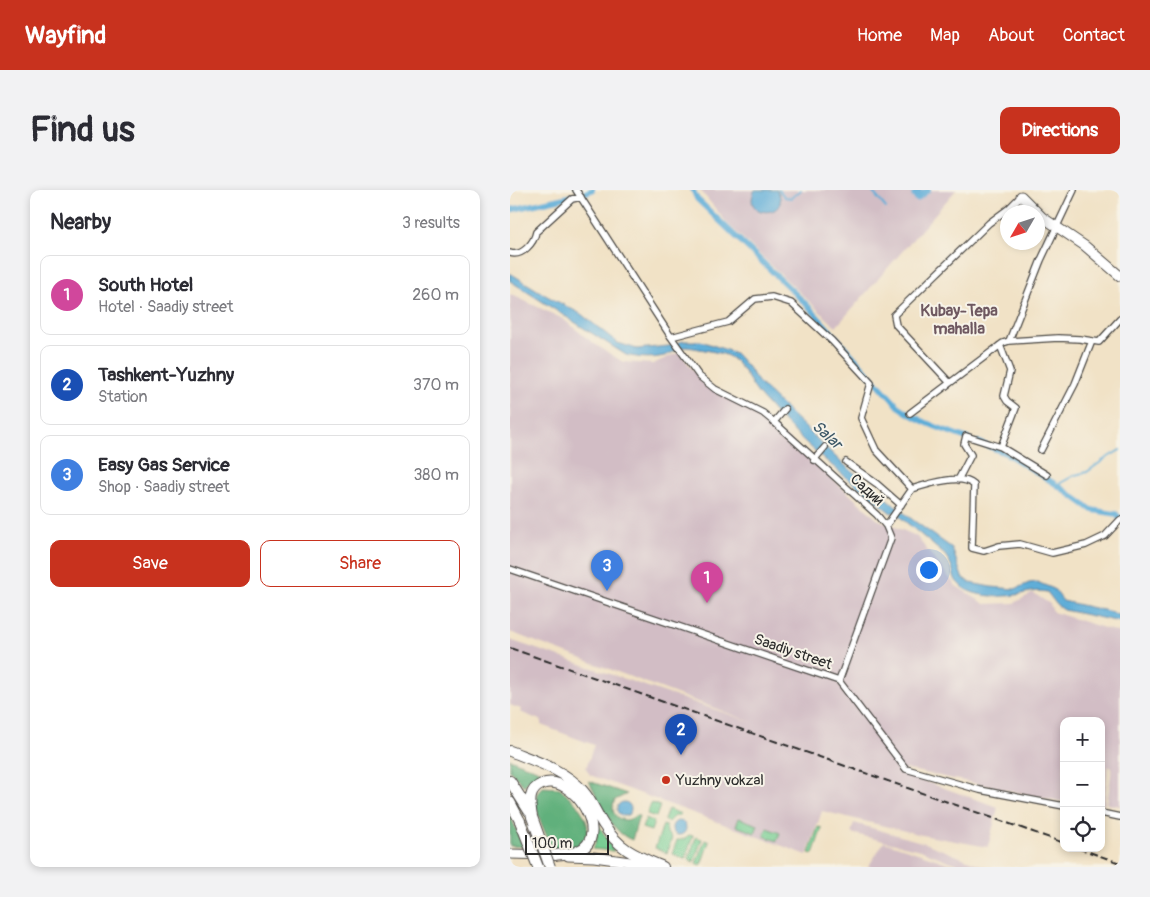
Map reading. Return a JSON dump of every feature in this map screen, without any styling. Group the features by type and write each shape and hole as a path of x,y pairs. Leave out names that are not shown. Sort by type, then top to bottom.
{"highway":[{"path":"510,751 560,773 573,782 583,791 618,845 632,854 663,867"},
{"path":"510,781 526,804 540,834 550,867"},
{"path":"532,817 531,794 537,787 550,782 561,784 568,788 586,808 591,822 592,833 588,843 577,851 555,855"},
{"path":"510,802 520,821 538,867"}],"main road":[{"path":"1021,196 1042,217 1085,246 1120,276"},
{"path":"510,854 594,857 663,867"}],"street":[{"name":"Садий","path":"576,190 672,339 699,376 715,389 762,413 774,422 877,515 886,526 890,538 839,681"},
{"path":"1009,341 1041,260 1074,190"},
{"path":"950,383 896,325 894,318 896,312 989,223 1008,209 1021,196"},
{"path":"510,253 515,255 522,253 531,243 536,232 572,199 580,197"},
{"path":"672,339 728,322 756,299 772,297 791,303 832,341 871,383 861,418 876,450 912,489"},
{"path":"910,413 1000,345 1009,341 1058,338 1099,342 1120,319"},
{"path":"1041,450 1075,384 1092,341"},
{"path":"1000,345 1010,371 1004,396 1016,408 1001,447"},
{"path":"774,422 785,409"},
{"path":"958,480 971,455 964,444 966,436 1001,447 1047,475"},
{"path":"814,460 825,447"},
{"path":"846,462 877,484 901,506"},
{"path":"886,526 912,489 935,482 958,480 970,481 974,486 972,548 984,551 999,546 1020,544 1052,553 1086,544 1105,536 1119,520"},
{"name":"Saadiy street","path":"510,569 839,681 906,769 980,790 1060,805"},
{"path":"1105,814 1120,817"}],"shaded area":[{"path":"700,190 956,190 836,327 728,224"},
{"path":"510,294 563,319 593,343 623,362 653,364 679,352 704,384 757,414 783,437 785,436 877,519 916,536 956,586 985,604 1014,603 1033,593 1050,604 1053,612 1120,633 1120,806 1107,804 1112,768 1108,766 1105,795 1105,717 1060,717 1060,801 906,769 901,773 998,807 988,847 922,835 822,811 807,855 590,775 586,768 594,745 541,725 542,721 520,712 521,709 510,705 510,640 757,724 510,632"},
{"path":"854,823 925,843 985,867 962,866 920,850 851,833"},
{"path":"884,842 960,867 868,867"}],"green space":[{"path":"510,759 549,775 535,778 524,786 510,771"},
{"path":"589,781 627,794 615,800 613,810 618,818 622,819 627,820 636,815 639,816 632,840 624,836 611,823"},
{"path":"543,787 560,788 582,812 588,827 582,842 576,847 567,849 552,848 541,822 536,802 536,795"},
{"path":"651,803 660,806 656,817 647,814"},
{"path":"668,809 681,814 673,817 668,822 664,820"},
{"path":"510,815 524,847 510,846"},
{"path":"646,818 654,822 651,831 642,828"},
{"path":"739,818 758,825 755,833 736,826"},
{"path":"595,819 614,851 593,849 597,838"},
{"path":"663,825 666,826 667,833 672,838 667,853 655,848"},
{"path":"818,827 822,828 813,854 809,853"},
{"path":"767,828 780,833 777,841 764,836"},
{"path":"689,835 693,836 685,859 672,854 677,840 684,839"},
{"path":"696,837 702,839 694,862 688,860"},
{"path":"705,840 709,842 701,865 696,863"}],"water":[{"path":"755,190 777,190 780,200 778,206 766,212 759,210 754,206 752,200"},
{"name":"Salar","path":"510,273 581,314 618,343 637,349 669,346 683,341 701,341 735,353 759,383 842,463 913,520 952,548 962,577 970,583 1015,589 1037,582 1054,589 1063,601 1112,612 1120,616 1120,622 1064,610 1057,605 1047,592 1036,591 999,596 973,593 967,590 956,581 951,564 945,555 894,512 891,513 856,486 806,443 760,396 735,361 723,354 685,347 659,357 645,358 626,355 510,281"},
{"path":"624,802 629,804 631,809 629,814 624,816 619,814 617,809 619,804"},
{"path":"679,821 684,823 686,828 684,833 679,835 674,833 672,828 674,823"}],"waterway":[{"name":"Salar","path":"583,194 592,190"},
{"name":"Salar","path":"693,190 697,199 808,306 899,407 924,422 969,439"},
{"path":"779,190 785,197 791,198 801,190"},
{"path":"871,190 886,208"},
{"path":"919,190 914,195 917,199 928,190"},
{"path":"510,210 572,196"},
{"name":"Salar","path":"978,442 1007,454 1057,485 1092,510 1116,514 1120,519"},
{"path":"1057,485 1075,475 1087,472 1120,450"}],"railway":[{"path":"510,648 1060,842"},
{"path":"1089,852 1120,863"}],"place":[{"name":"Easy Gas Service","path":"607,591"},
{"name":"South Hotel","path":"707,603"},
{"name":"Tashkent-Yuzhny","path":"681,755"},
{"name":"Yuzhny vokzal","path":"666,780"}],"district":[{"name":"Kubay-Tepa mahalla","path":"959,320"}]}
